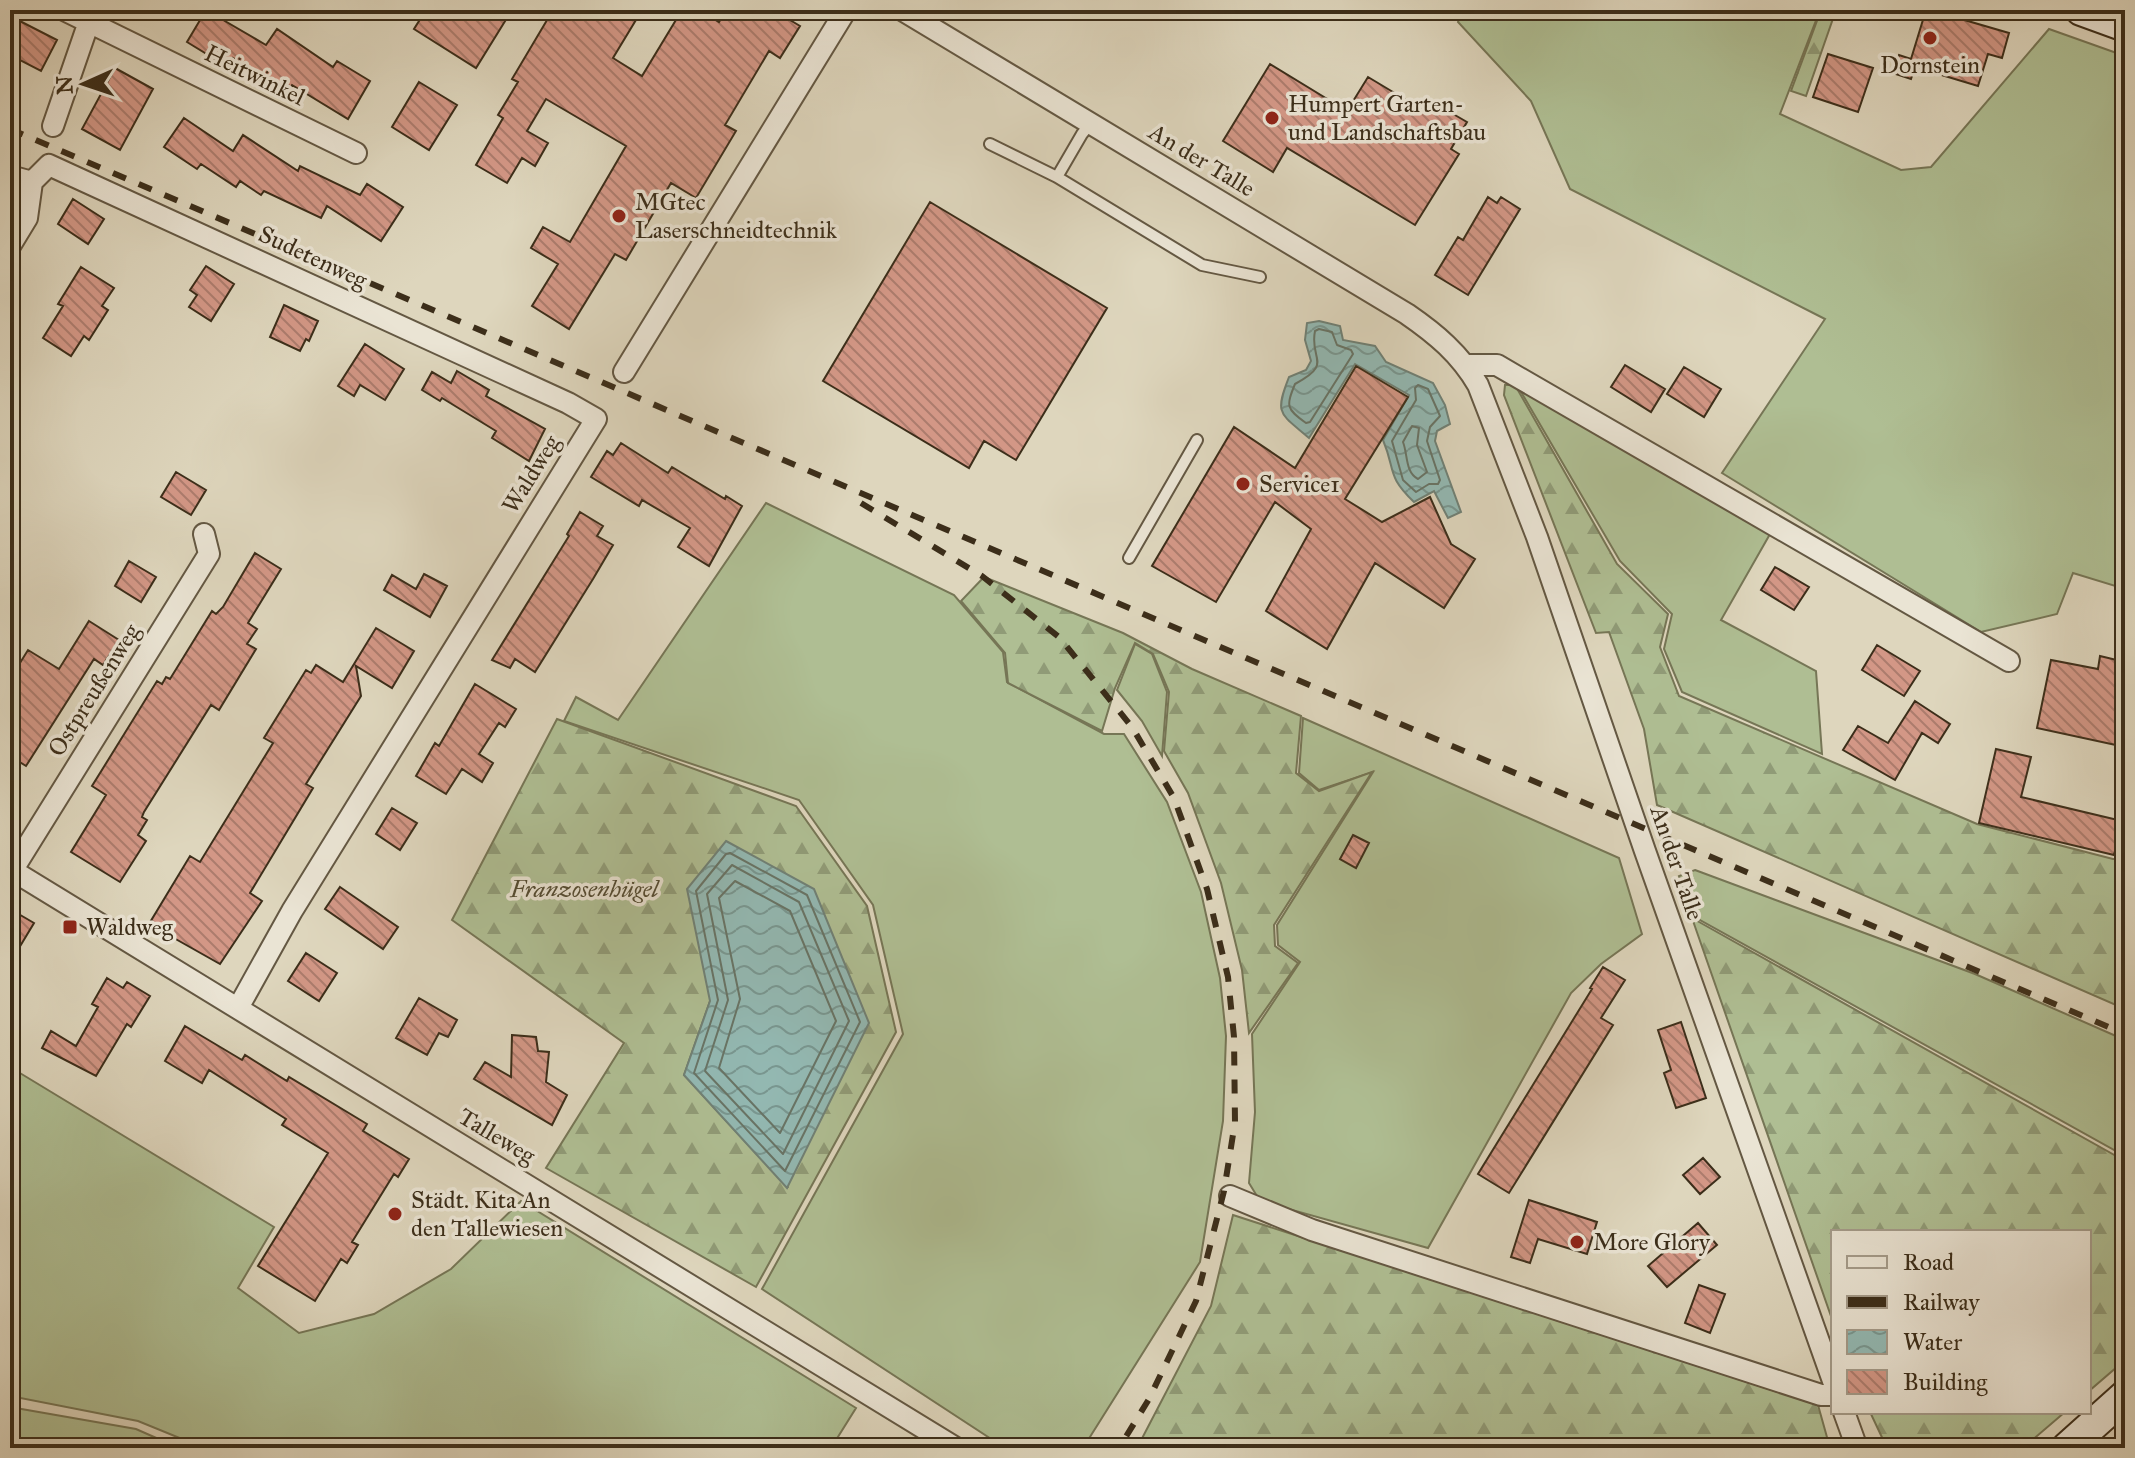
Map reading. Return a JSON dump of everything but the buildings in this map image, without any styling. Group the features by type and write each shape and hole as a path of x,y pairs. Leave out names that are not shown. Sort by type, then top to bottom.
{"main road":[{"path":"2081,10 2125,26"},
{"path":"2067,1448 2125,1396"}],"street":[{"name":"Heitwinkel","path":"64,10 91,16 356,153"},
{"path":"624,372 846,10"},
{"name":"An der Talle","path":"902,10 1407,314 1432,330 1467,365 1478,385 1537,537 1640,838 1831,1375"},
{"path":"53,126 91,16"},
{"name":"Sudetenweg","path":"32,182 49,165 568,403 596,419"},
{"path":"10,176 32,182 27,218 10,246"},
{"path":"1467,365 1497,365 2009,661"},
{"name":"Waldweg","path":"238,1008 308,885 596,419"},
{"name":"Ostpreußenweg","path":"11,870 209,554 204,534"},
{"name":"Talleweg","path":"11,870 956,1448"},
{"path":"1230,1196 1312,1230 1821,1395 1831,1395"},
{"path":"1845,1414 1857,1448"}],"lane":[{"path":"1057,177 1091,123"},
{"path":"990,144 1057,177 1202,265 1260,277"},
{"path":"1129,558 1197,440"}],"green space":[{"path":"1462,10 1820,10 1780,114 1901,170 1931,167 2049,29 2125,56 2125,589 2073,573 2057,614 1981,632 1722,473 1825,319 1570,189 1531,101 1458,22"},
{"path":"1821,10 1836,10 1806,96 1791,91"},
{"path":"1514,380 1770,534 1721,620 1816,671 1822,754 1682,692 1664,649 1672,614 1620,561"},
{"path":"1505,385 1515,385 1617,564 1668,614 1660,647 1679,696 1977,824 2113,859 2125,859 2125,1009 1657,805 1644,729 1609,632 1596,633 1504,395"},
{"path":"766,503 954,595 1003,652 1007,682 1104,734 1124,734 1167,802 1201,892 1220,978 1226,1036 1223,1121 1200,1262 1083,1448 1005,1448 762,1289 903,1034 873,905 799,800 564,721 576,697 618,720"},
{"path":"984,577 1123,633 1192,669 1301,716 1296,773 1319,791 1372,772 1274,925 1275,946 1298,963 1249,1033 1242,970 1221,883 1188,793 1164,751 1169,692 1153,654 1135,643 1115,688 1102,731 1008,683 1005,653 961,601"},
{"path":"1135,644 1152,654 1167,692 1162,756 1142,721 1117,690"},
{"path":"1303,718 1619,858 1642,934 1601,964 1571,993 1428,1248 1260,1201 1249,1183 1255,1112 1252,1034 1300,962 1278,945 1277,925 1373,772 1319,790 1299,773"},
{"name":"Franzosenhügel","path":"557,719 796,806 867,906 896,1032 756,1287 546,1168 624,1043 452,920","holes":["710,1001 788,1188 684,1075"]},
{"path":"1695,870 1975,974 2125,1040 2125,1156 1691,915 1679,876"},
{"path":"1692,918 2125,1161 2125,1360 2091,1389 2091,1230 1831,1230 1831,1316"},
{"path":"10,1067 274,1227 238,1288 299,1333 374,1314 451,1269 521,1201 856,1408 831,1448 204,1448 138,1421 10,1396"},
{"path":"1233,1215 1818,1405 1830,1448 1137,1448 1211,1306"},
{"path":"10,1407 136,1429 179,1448 10,1448"},
{"path":"1871,1414 2063,1414 2023,1448 1887,1448"}],"water":[{"path":"1319,321 1340,326 1343,340 1375,346 1386,362 1433,383 1445,405 1450,424 1437,431 1435,441 1461,512 1448,518 1434,491 1414,502 1399,485 1383,440 1409,395 1355,364 1309,438 1286,418 1281,406 1289,377 1306,370 1311,361 1305,340 1307,323"},
{"path":"726,841 814,889 869,1023 787,1188 684,1075 710,1001 687,889"}],"railway":[{"path":"10,129 2125,1034"},
{"path":"861,503 982,576 1059,637 1132,727 1174,798 1207,889 1228,977 1234,1037 1235,1122 1224,1191 1196,1301 1149,1399 1119,1448"}],"place":[{"name":"Dornstein","path":"1930,38"},
{"name":"Humpert Garten- und Landschaftsbau","path":"1272,118"},
{"name":"MGtec Laserschneidtechnik","path":"619,216"},
{"name":"Service1","path":"1243,484"},
{"name":"Waldweg","path":"70,927"},
{"name":"Städt. Kita An den Tallewiesen","path":"395,1214"},
{"name":"More Glory","path":"1577,1242"}]}
